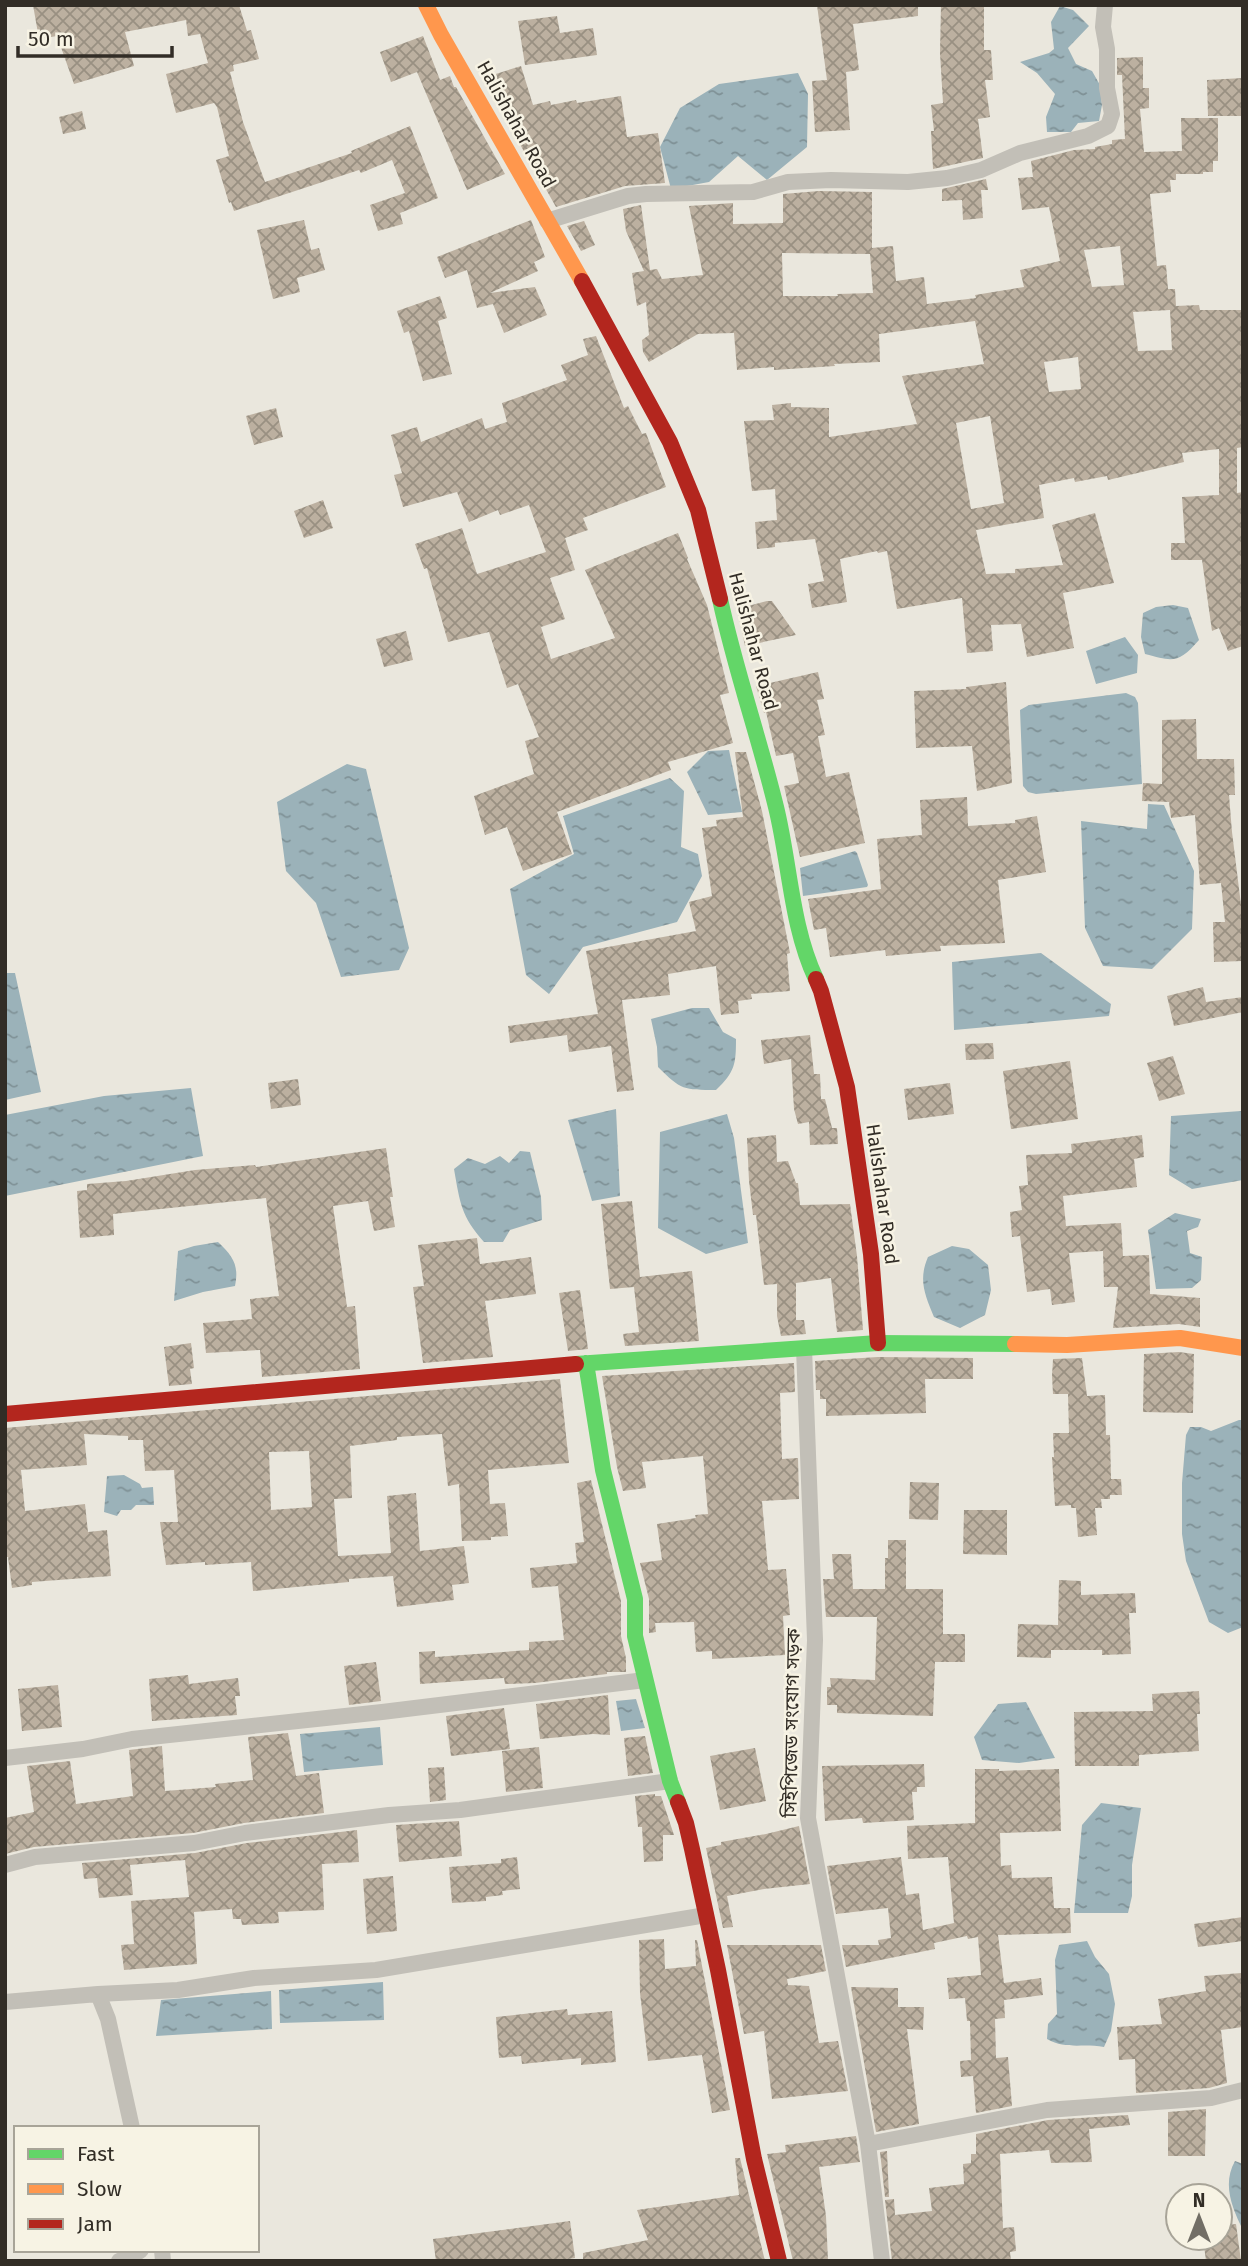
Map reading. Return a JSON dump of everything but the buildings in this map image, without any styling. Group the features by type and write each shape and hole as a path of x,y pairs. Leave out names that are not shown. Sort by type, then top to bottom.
{"street":[{"name":"Halishahar Road","path":"426,5 670,442 698,510 728,636 776,808 804,954 821,992 847,1087 871,1254 878,1343"},
{"path":"547,221 628,196 646,194 753,192 788,182 831,180 908,183 947,178 981,170 1020,153 1088,136 1108,126 1112,114 1107,88 1107,49 1103,27 1105,5"},
{"path":"5,1414 586,1363 878,1343 1067,1345 1180,1338 1243,1348"},
{"name":"সিইপিজেড সংযোগ সড়ক","path":"804,1348 815,1640 808,1818 868,2144 882,2261"},
{"path":"586,1363 603,1470 635,1599 635,1636 670,1781 686,1823 718,1970 754,2158 779,2261"},
{"path":"5,1758 83,1749 132,1739 645,1680"},
{"path":"5,1865 36,1857 194,1843 246,1833 389,1815 460,1810 670,1781"},
{"path":"5,2002 178,1990 254,1978 376,1970 706,1915"},
{"path":"98,1994 108,2019 132,2126"},
{"path":"868,2144 1048,2110 1211,2098 1243,2090"},
{"path":"119,2261 138,2252"}],"water":[{"path":"1060,6 1073,10 1089,26 1068,48 1076,64 1092,71 1100,85 1102,105 1099,121 1078,123 1071,132 1047,132 1046,117 1055,94 1037,73 1020,62 1054,49 1051,22"},
{"path":"798,73 808,94 807,147 767,180 738,156 709,182 671,189 660,147 680,108 719,84"},
{"path":"1173,605 1188,608 1199,640 1181,657 1175,659 1145,654 1141,637 1143,613 1156,607"},
{"path":"1125,637 1138,655 1137,673 1096,684 1086,651"},
{"path":"1126,693 1135,697 1138,703 1142,784 1036,794 1028,792 1023,786 1020,710 1029,705"},
{"path":"729,750 742,812 708,815 687,772 708,751"},
{"path":"347,764 366,769 409,948 399,970 341,977 316,903 286,871 277,802"},
{"path":"670,778 684,791 681,847 698,854 702,876 677,922 583,947 549,994 526,975 510,889 574,854 563,816"},
{"path":"1148,804 1164,805 1194,871 1192,929 1152,969 1103,966 1085,928 1081,821 1147,829"},
{"path":"855,851 867,887 803,896 800,868"},
{"path":"1041,953 1111,1004 1109,1016 954,1030 952,962"},
{"path":"5,973 15,973 41,1092 5,1100"},
{"path":"692,1008 709,1008 723,1032 736,1039 733,1067 716,1090 684,1087 658,1067 651,1019"},
{"path":"191,1088 203,1156 5,1196 5,1115 104,1096"},
{"path":"616,1109 620,1196 592,1201 568,1120"},
{"path":"1241,1111 1243,1180 1192,1189 1169,1175 1171,1116"},
{"path":"727,1114 734,1138 748,1243 706,1254 658,1228 660,1132"},
{"path":"520,1151 530,1152 541,1197 542,1220 510,1230 503,1242 484,1242 470,1224 463,1208 454,1169 468,1158 485,1164 500,1156 509,1163"},
{"path":"1175,1213 1201,1219 1198,1227 1187,1231 1190,1253 1202,1257 1201,1280 1192,1288 1156,1289 1148,1230"},
{"path":"218,1242 234,1262 235,1286 174,1301 178,1251"},
{"path":"952,1246 969,1249 988,1265 991,1290 985,1315 960,1328 934,1317 923,1280 928,1257"},
{"path":"1243,1420 1243,1627 1228,1633 1209,1622 1186,1561 1182,1534 1182,1483 1186,1435 1190,1427 1211,1431"},
{"path":"124,1475 142,1488 153,1487 154,1505 136,1505 131,1510 121,1510 117,1516 104,1512 107,1476"},
{"path":"636,1699 645,1728 621,1731 616,1701"},
{"path":"1026,1702 1055,1758 1019,1763 982,1760 974,1737 998,1704"},
{"path":"380,1727 383,1765 304,1772 300,1734"},
{"path":"1101,1803 1141,1808 1128,1913 1074,1913 1082,1825"},
{"path":"1087,1941 1095,1957 1109,1974 1115,2004 1111,2031 1104,2047 1068,2045 1047,2039 1048,2024 1057,2014 1055,1960 1059,1945"},
{"path":"383,1982 384,2020 280,2023 279,1990"},
{"path":"271,1991 272,2029 156,2036 161,2000"},
{"path":"1235,2161 1243,2164 1243,2230 1234,2210 1234,2182 1229,2182"}],"traffic: fast":[{"path":"720,599 776,807 801,938 816,979"},
{"path":"576,1364 878,1343 1015,1344"},
{"path":"586,1363 603,1470 635,1599 635,1636 670,1781 678,1802"}],"traffic: slow":[{"path":"426,5 582,281"},
{"path":"1015,1344 1067,1345 1180,1338 1243,1348"}],"traffic: jam":[{"path":"582,281 670,442 698,510 720,599"},
{"path":"816,979 847,1087 871,1254 878,1343"},
{"path":"5,1414 576,1364"},
{"path":"678,1802 692,1849 754,2159 779,2261"}]}
